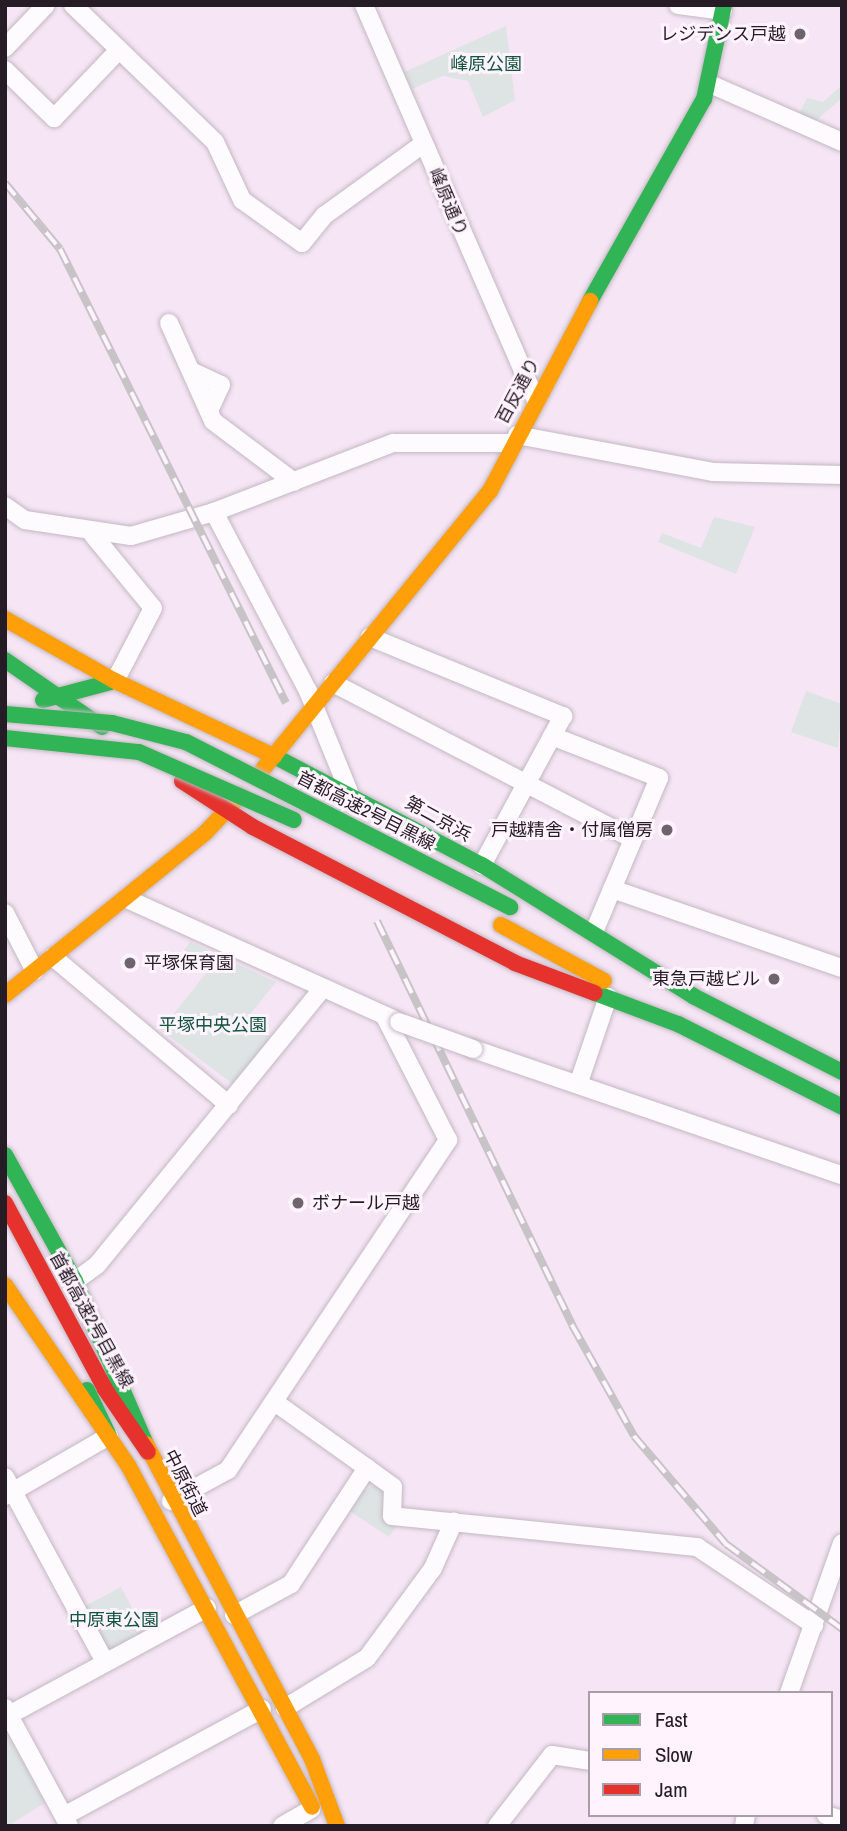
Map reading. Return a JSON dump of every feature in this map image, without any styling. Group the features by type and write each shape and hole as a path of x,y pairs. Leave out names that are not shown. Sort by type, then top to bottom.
{"main road":[{"name":"百反通り","path":"5,995 127,899 228,810 490,491 535,398 710,84 723,8"},
{"name":"第二京浜","path":"5,619 115,681 349,792 482,865 594,932 693,996 842,1072"},
{"path":"5,660 161,768 228,810 514,963 678,1024"},
{"path":"5,704 58,697 115,681"},
{"name":"首都高速2号目黒線","path":"5,715 112,723 186,742 510,907 693,996"},
{"path":"5,738 139,752 308,827"},
{"path":"5,748 68,748 161,768"},
{"path":"495,922 678,1024 842,1107"},
{"name":"中原街道","path":"5,1155 75,1280 171,1501 285,1708 337,1826"},
{"name":"首都高速2号目黒線","path":"5,1203 29,1264 109,1436"},
{"name":"首都高速2号目黒線","path":"5,1239 29,1264 148,1452"},
{"path":"5,1285 109,1436 262,1709 315,1817"}],"street":[{"path":"5,48 46,5"},
{"path":"73,5 215,142 242,200 302,243 324,215 423,144"},
{"path":"678,5 723,8"},
{"name":"峰原通り","path":"368,6 423,144 535,398"},
{"path":"5,69 54,118 119,50"},
{"path":"710,84 842,142"},
{"path":"169,323 213,421 294,482"},
{"path":"5,506 25,520 93,535 131,536 214,512 393,443 515,439 713,472 842,475"},
{"path":"214,512 314,706 349,792"},
{"path":"93,535 153,608 115,681"},
{"path":"369,636 563,716 482,865"},
{"path":"332,683 633,839"},
{"path":"552,736 659,778 594,932"},
{"path":"612,889 842,968"},
{"path":"127,899 392,1019 472,1049 579,1082 842,1175"},
{"path":"5,913 36,971"},
{"path":"53,957 229,1105"},
{"path":"75,1280 97,1265 322,989"},
{"path":"579,1082 608,997"},
{"path":"171,1501 228,1469 276,1403 448,1140 392,1019"},
{"path":"276,1403 393,1487 392,1516 697,1547 814,1625"},
{"path":"104,1660 8,1488 109,1436"},
{"path":"234,1615 291,1584 367,1468"},
{"path":"285,1708 367,1658 433,1568 454,1521"},
{"path":"790,1691 840,1553"},
{"path":"207,1608 7,1711 67,1821 262,1709"},
{"path":"497,1826 552,1755 588,1761"},
{"path":"282,1826 315,1817"}],"green space":[{"name":"峰原公園","path":"506,26 515,100 483,117 468,81 443,76 407,91 400,74"},
{"path":"842,85 842,98 813,123 798,116 807,98 823,102"},
{"path":"714,517 755,527 736,574 658,542 662,533 701,548"},
{"path":"806,691 842,704 838,748 791,732"},
{"name":"平塚中央公園","path":"190,942 276,982 248,1017 272,1038 233,1084 161,1030 207,972 182,953"},
{"path":"381,1483 399,1523 389,1537 348,1510 362,1491"},
{"name":"中原東公園","path":"121,1587 145,1633 107,1653 83,1607"},
{"path":"5,1731 45,1803 8,1826 5,1826"}],"railway":[{"path":"5,183 60,249 286,703"},
{"path":"377,921 572,1325 634,1436 726,1544 842,1629"}],"traffic: fast":[{"path":"590,301 704,99 724,5"},
{"path":"5,660 102,727"},
{"path":"43,700 115,681"},
{"path":"5,714 112,723 186,742 510,907"},
{"path":"5,738 139,752 294,820"},
{"path":"274,756 482,865 693,996 842,1072"},
{"path":"595,993 678,1024 842,1107"},
{"path":"5,1155 75,1281 146,1444"},
{"path":"87,1390 109,1436"}],"traffic: slow":[{"path":"263,769 490,491 590,301"},
{"path":"5,619 115,681 274,756"},
{"path":"5,995 205,833 239,797"},
{"path":"501,925 604,981"},
{"path":"5,1285 128,1465 312,1807"},
{"path":"146,1444 312,1759 337,1826"}],"traffic: jam":[{"path":"182,781 253,827 515,963 595,993"},
{"path":"5,1203 105,1389 148,1452"}],"place":[{"name":"レジデンス戸越","path":"800,34"},
{"name":"戸越精舎・付属僧房","path":"667,830"},
{"name":"平塚保育園","path":"130,963"},
{"name":"東急戸越ビル","path":"774,979"},
{"name":"ボナール戸越","path":"298,1203"}]}
